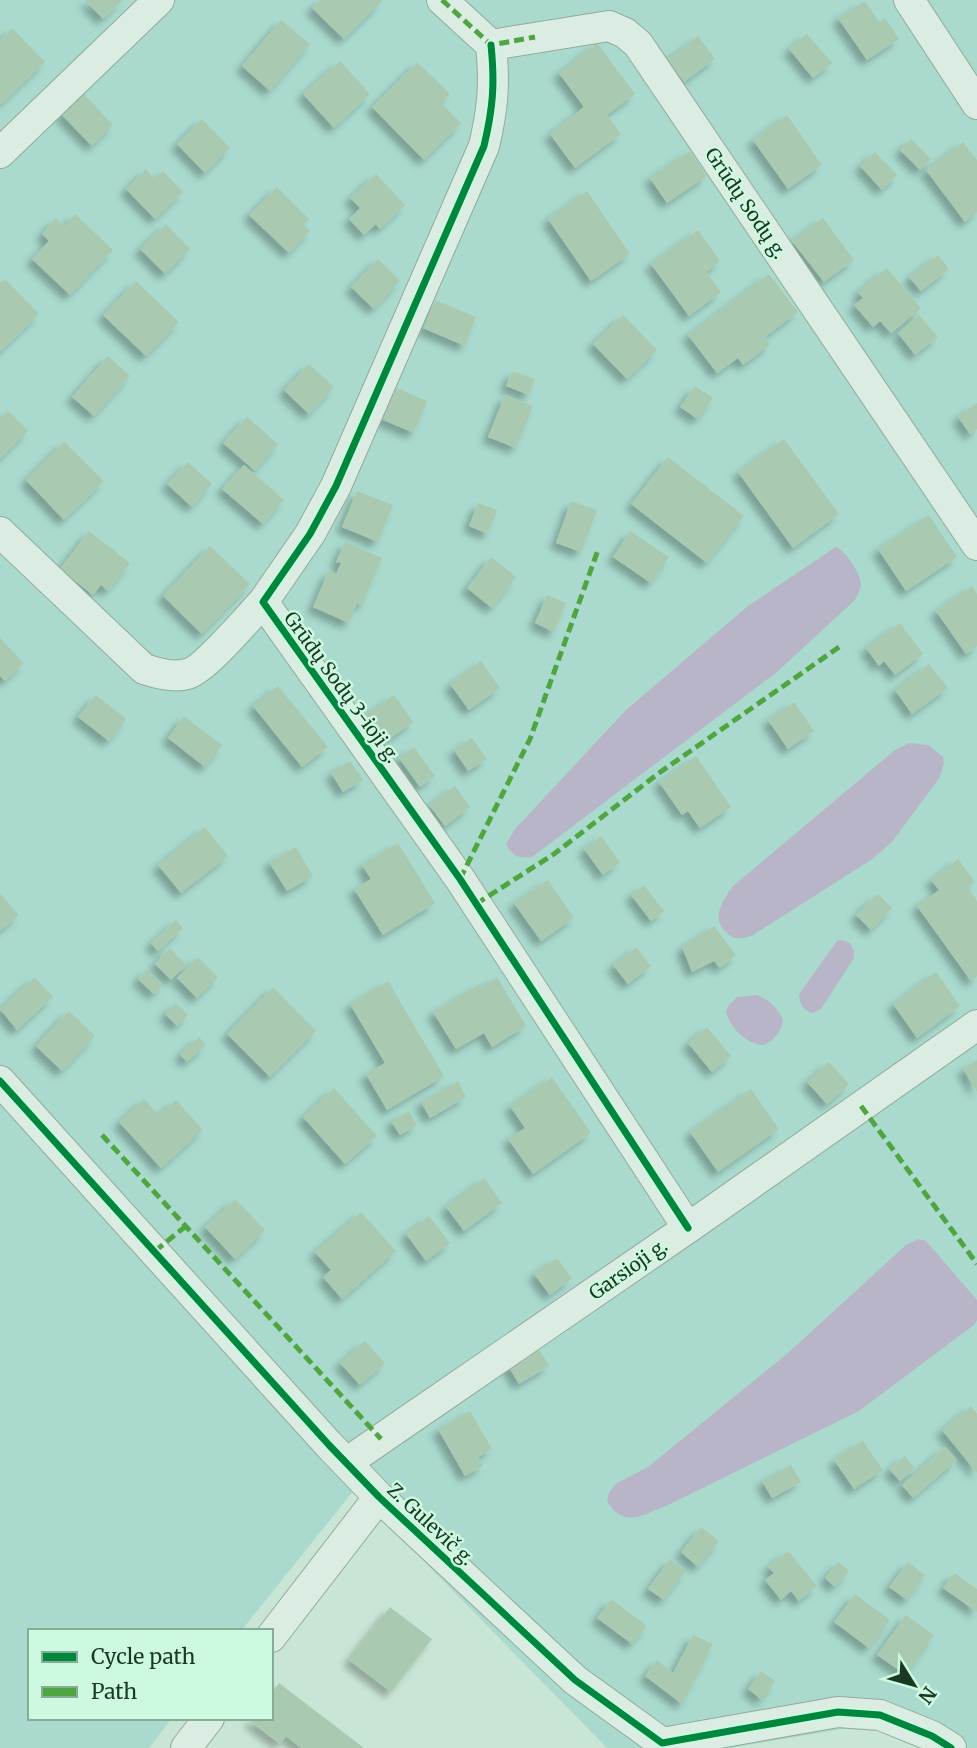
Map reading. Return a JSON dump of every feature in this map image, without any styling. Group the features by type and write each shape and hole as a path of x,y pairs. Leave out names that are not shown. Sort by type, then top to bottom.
{"street":[{"path":"0,153 159,0"},
{"path":"442,0 491,45"},
{"path":"909,0 977,104"},
{"name":"Grūdų Sodų g.","path":"491,45 609,26 625,33 638,44 977,545"},
{"name":"Grūdų Sodų 3-ioji g.","path":"491,45 495,80 484,146 336,486 310,534 262,602 460,879 688,1228"},
{"path":"0,532 144,669 165,675 189,674 202,665 262,602"},
{"name":"Garsioji g.","path":"346,1463 977,1025"},
{"name":"Z. Gulevič g.","path":"0,1081 379,1497 575,1681 662,1743 838,1712 880,1715 932,1736 951,1748"},
{"path":"273,1634 379,1497"},
{"path":"186,1748 207,1720"}],"shaded area":[{"path":"0,0 977,0 977,1748 926,1748 884,1731 843,1729 730,1748 607,1748 354,1490 243,1629 28,1629 28,1720 170,1720 149,1748 0,1748"},
{"path":"836,547 848,558 860,579 861,584 855,600 777,672 532,857 519,857 511,852 506,844 515,829 626,710 748,606"},
{"path":"910,743 928,745 943,757 944,764 940,777 892,842 871,860 753,935 739,938 726,932 719,921 719,915 722,903 733,886 895,750"},
{"path":"837,941 850,943 854,958 821,1009 813,1013 807,1011 799,994"},
{"path":"757,995 773,1005 783,1020 777,1035 764,1045 751,1042 740,1035 726,1012 737,997"},
{"path":"918,1239 926,1241 977,1300 977,1320 974,1325 859,1411 649,1513 627,1517 613,1510 607,1501 609,1492 617,1483 648,1467 788,1353 906,1245"}],"building":[{"path":"85,0 123,0 103,19"},
{"path":"320,0 383,0 344,39 312,8"},
{"path":"865,1 879,22 885,18 899,39 867,60 838,18"},
{"path":"281,20 310,44 270,91 242,66"},
{"path":"12,28 45,62 0,105 0,40"},
{"path":"807,34 832,63 813,78 789,49"},
{"path":"698,36 715,59 684,82 667,60"},
{"path":"597,43 635,94 607,115 621,134 575,168 550,134 584,107 559,73"},
{"path":"340,61 370,94 334,128 303,94"},
{"path":"417,62 450,94 441,103 461,123 424,160 372,107"},
{"path":"83,93 113,125 92,146 61,114"},
{"path":"787,115 822,165 788,189 753,140"},
{"path":"202,119 230,148 205,173 177,144"},
{"path":"911,139 931,159 920,170 900,150"},
{"path":"963,142 977,160 977,212 965,222 926,170"},
{"path":"690,151 707,176 667,203 650,178"},
{"path":"875,152 897,175 882,190 860,166"},
{"path":"146,169 154,179 163,171 183,192 155,219 126,189"},
{"path":"376,174 405,205 380,229 376,224 364,235 349,219 360,208 350,198"},
{"path":"277,187 309,219 303,225 310,231 289,253 249,215"},
{"path":"587,191 630,254 591,281 548,219"},
{"path":"75,214 113,250 70,295 32,259 49,241 42,234 56,218 65,226"},
{"path":"823,218 854,260 824,282 792,241"},
{"path":"166,224 190,249 165,274 140,249"},
{"path":"698,230 720,261 706,272 721,292 689,316 651,264"},
{"path":"938,255 949,269 921,291 909,277"},
{"path":"378,259 400,281 374,309 351,287"},
{"path":"887,268 921,308 891,333 880,321 873,327 854,305 863,298 858,292"},
{"path":"769,274 798,312 765,337 770,345 743,365 738,358 717,373 688,335"},
{"path":"5,279 39,314 0,352 0,283"},
{"path":"136,281 179,322 146,356 103,315"},
{"path":"435,300 476,317 465,346 423,328"},
{"path":"623,315 657,350 627,379 593,344"},
{"path":"919,315 938,337 915,355 898,333"},
{"path":"108,356 130,376 94,416 72,397"},
{"path":"309,364 334,387 309,414 284,390"},
{"path":"512,371 535,379 529,395 506,386"},
{"path":"695,386 713,398 698,419 680,407"},
{"path":"394,387 427,401 414,433 381,419"},
{"path":"505,395 533,406 516,448 488,437"},
{"path":"977,403 977,429 970,434 958,417"},
{"path":"8,411 28,431 0,459 0,419"},
{"path":"247,417 278,444 255,471 223,443"},
{"path":"784,439 839,514 793,548 738,472"},
{"path":"64,442 104,481 64,520 26,480"},
{"path":"668,457 744,516 707,563 631,504"},
{"path":"188,462 212,484 192,507 167,484"},
{"path":"244,465 284,500 263,524 222,489"},
{"path":"357,491 393,505 378,542 342,527"},
{"path":"571,501 597,510 581,552 556,543"},
{"path":"478,503 497,510 488,534 469,526"},
{"path":"929,515 957,557 906,591 878,549"},
{"path":"89,531 130,563 108,591 101,585 93,595 60,569"},
{"path":"630,531 669,557 651,583 613,557"},
{"path":"345,542 382,558 362,605 357,603 349,623 313,607 329,570 336,574 341,563 336,562"},
{"path":"210,546 250,584 202,634 163,596"},
{"path":"491,557 516,577 492,608 467,588"},
{"path":"972,586 977,594 977,646 966,654 936,611"},
{"path":"547,595 566,603 554,632 535,623"},
{"path":"900,623 923,654 895,675 884,661 879,666 866,648"},
{"path":"0,638 24,663 5,681 0,676"},
{"path":"481,661 500,688 469,710 450,684"},
{"path":"929,664 948,688 912,714 895,690"},
{"path":"278,686 328,747 302,767 253,706"},
{"path":"96,695 126,719 109,741 78,717"},
{"path":"394,695 413,722 382,744 363,717"},
{"path":"794,702 814,731 788,749 768,720"},
{"path":"184,716 222,745 205,767 168,738"},
{"path":"472,738 487,759 468,771 454,750"},
{"path":"414,747 435,776 420,787 399,758"},
{"path":"696,756 731,807 700,828 688,811 682,815 659,782"},
{"path":"350,761 363,780 343,792 331,773"},
{"path":"455,786 470,807 445,826 429,805"},
{"path":"205,827 228,856 181,893 158,865"},
{"path":"601,836 620,862 603,875 584,849"},
{"path":"398,843 435,903 383,935 354,889 371,879 362,865"},
{"path":"296,847 313,876 287,891 269,862"},
{"path":"958,859 975,882 967,887 977,901 977,976 971,981 917,906 939,890 931,880"},
{"path":"548,880 574,918 541,941 514,903"},
{"path":"644,885 664,911 651,921 631,895"},
{"path":"0,893 19,915 0,931"},
{"path":"878,894 892,908 871,930 856,915"},
{"path":"176,920 183,928 158,951 151,943"},
{"path":"714,926 736,955 720,968 714,961 692,972 682,947"},
{"path":"636,947 651,966 628,984 613,965"},
{"path":"170,948 186,965 171,980 155,964"},
{"path":"198,957 218,977 197,998 177,978"},
{"path":"147,969 163,985 154,994 138,979"},
{"path":"936,972 960,1006 917,1038 893,1004"},
{"path":"35,977 53,997 17,1030 0,1009"},
{"path":"497,977 526,1026 492,1047 484,1033 456,1049 433,1012"},
{"path":"388,981 444,1076 387,1110 366,1074 385,1063 350,1004"},
{"path":"273,987 316,1031 270,1077 227,1034"},
{"path":"176,1003 188,1015 177,1026 165,1014"},
{"path":"69,1011 95,1036 62,1071 36,1046"},
{"path":"707,1027 731,1056 712,1072 688,1043"},
{"path":"199,1037 206,1045 187,1062 180,1054"},
{"path":"977,1060 977,1092 963,1069"},
{"path":"829,1062 849,1084 827,1104 807,1082"},
{"path":"552,1077 591,1133 533,1174 508,1139 525,1128 510,1106"},
{"path":"458,1081 466,1097 430,1118 421,1102"},
{"path":"334,1088 377,1136 345,1164 303,1117"},
{"path":"751,1089 779,1129 718,1172 690,1132"},
{"path":"144,1099 159,1115 176,1100 203,1130 161,1168 119,1122"},
{"path":"409,1111 417,1125 400,1135 391,1121"},
{"path":"484,1178 502,1203 464,1231 446,1207"},
{"path":"235,1199 265,1230 235,1259 205,1227"},
{"path":"361,1212 396,1251 342,1299 323,1277 331,1270 315,1252"},
{"path":"429,1216 450,1243 426,1261 406,1234"},
{"path":"557,1258 572,1278 550,1295 534,1274"},
{"path":"365,1341 385,1363 360,1385 340,1363"},
{"path":"537,1346 549,1366 519,1384 507,1364"},
{"path":"971,1406 977,1414 977,1473 942,1430"},
{"path":"470,1411 492,1449 478,1457 483,1466 465,1476 438,1429"},
{"path":"863,1441 883,1470 854,1489 834,1460"},
{"path":"945,1447 957,1460 913,1498 902,1485"},
{"path":"905,1456 915,1468 900,1481 889,1469"},
{"path":"791,1465 801,1482 772,1498 762,1481"},
{"path":"701,1527 719,1541 698,1567 681,1552"},
{"path":"788,1551 817,1586 799,1601 791,1591 781,1600 765,1580 774,1573 768,1567"},
{"path":"670,1559 686,1571 664,1600 648,1589"},
{"path":"838,1562 849,1571 835,1587 825,1578"},
{"path":"908,1562 925,1575 907,1600 889,1587"},
{"path":"954,1573 977,1589 977,1612 943,1588"},
{"path":"855,1594 890,1620 869,1648 834,1622"},
{"path":"611,1599 647,1626 632,1644 597,1618"},
{"path":"390,1607 432,1639 391,1692 349,1660"},
{"path":"906,1615 934,1635 906,1675 877,1655"},
{"path":"693,1635 713,1644 682,1704 645,1676 657,1660 673,1673"},
{"path":"761,1671 775,1681 762,1700 748,1689"},
{"path":"279,1683 364,1748 301,1748 286,1736 280,1744 250,1721 273,1720 273,1691"}],"marked path":[{"path":"442,0 491,45 535,37"},
{"path":"460,879 530,739 598,550"},
{"path":"476,904 554,854 659,773 842,645"},
{"path":"861,1106 977,1264"},
{"path":"102,1135 381,1439"},
{"path":"155,1251 186,1226"}],"cycle path":[{"path":"491,45 492,96 484,146 336,486 310,534 263,602 460,879 688,1228"},
{"path":"0,1081 379,1497 575,1680 662,1743 838,1712 880,1715 932,1736 951,1748"}]}
